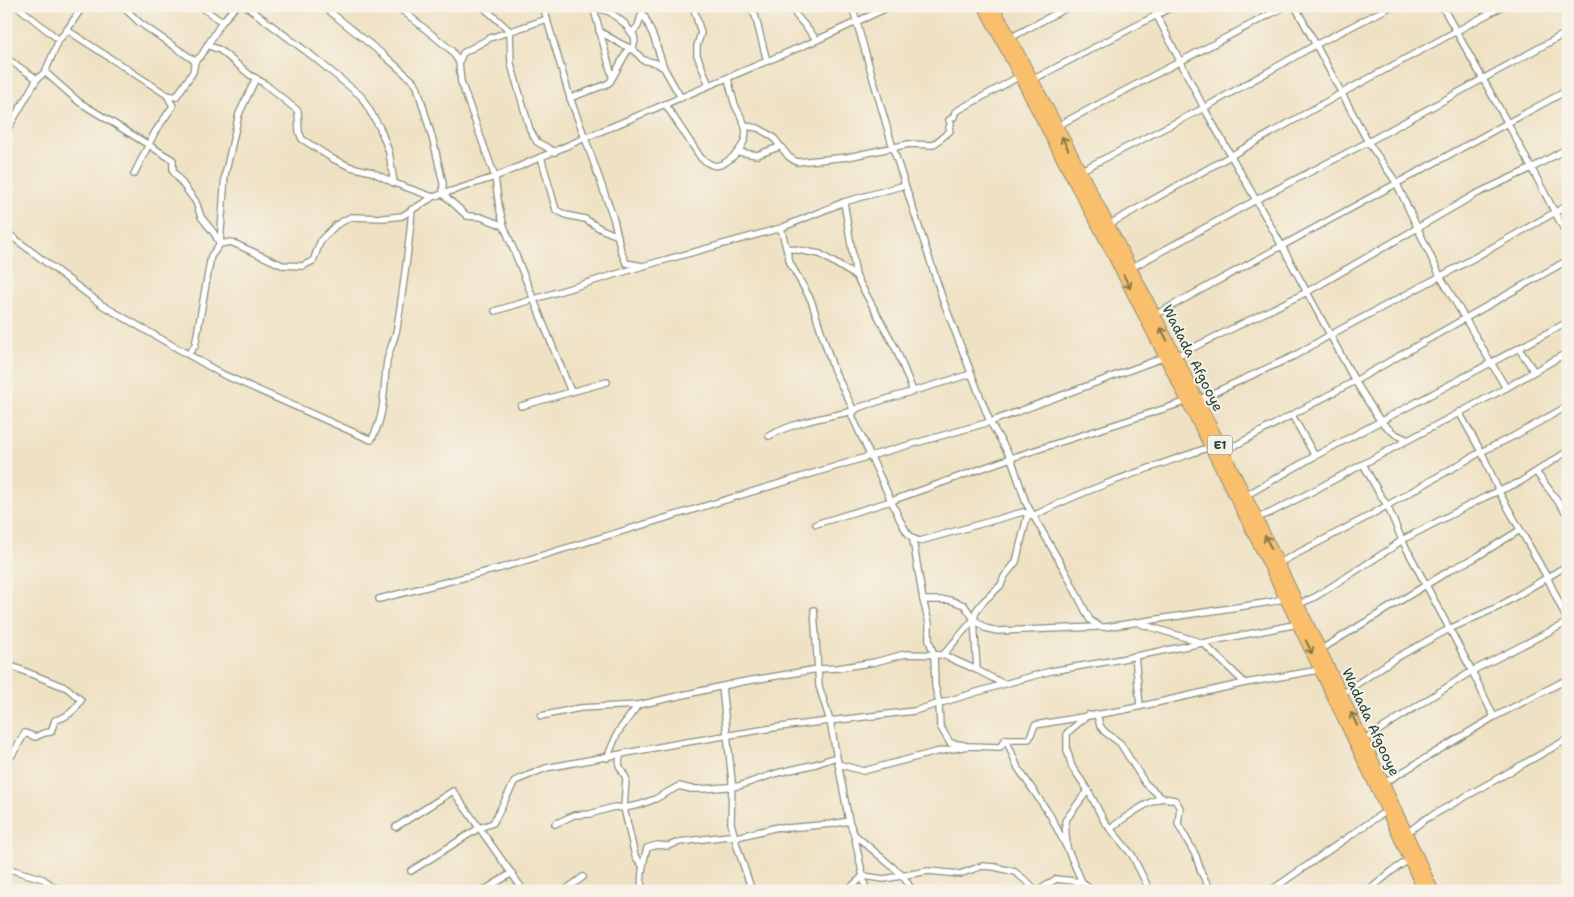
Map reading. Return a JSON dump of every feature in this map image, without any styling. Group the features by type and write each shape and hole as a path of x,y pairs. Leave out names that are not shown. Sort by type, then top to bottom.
{"highway":[{"name":"Wadada Afgooye","path":"984,6 1193,401 1246,496 1364,740 1433,891"},
{"name":"Wadada Afgooye","path":"993,6 1131,268 1155,316 1170,356"},
{"name":"Wadada Afgooye","path":"1193,401 1210,447 1286,598 1424,891"}],"street":[{"path":"17,6 59,40"},
{"path":"6,132 37,79 45,72 59,40 83,6"},
{"path":"122,6 140,23 195,61"},
{"path":"200,6 222,22"},
{"path":"67,30 167,95 176,97 193,72 195,61 201,56 222,22 236,6"},
{"path":"246,6 311,55 360,96 380,128 389,152 394,183"},
{"path":"323,6 417,86 443,183 443,194 467,216 480,217 504,226"},
{"path":"397,6 451,50 459,62 461,82 495,177 504,226 571,392"},
{"path":"482,6 510,31 511,64 530,130 537,142 555,152"},
{"path":"543,6 570,98 614,220 626,263 643,266"},
{"path":"570,98 610,82 635,41 632,33 618,18 610,12 593,6"},
{"path":"593,6 612,76"},
{"path":"641,6 642,14 654,38 664,68 681,98"},
{"path":"692,6 701,33 697,46 697,55 709,85"},
{"path":"748,6 755,15 767,61"},
{"path":"793,6 796,15 818,40"},
{"path":"852,6 893,148 943,300 990,422 1010,458 1031,515 1090,620 1100,627"},
{"path":"220,244 232,242 282,265 302,266 313,261 321,240 336,225 351,217 384,218 402,216 433,197 495,177 541,158 858,23 891,6"},
{"path":"1010,38 1070,6"},
{"path":"1152,6 1204,108 1355,381 1381,422 1395,434 1408,440"},
{"path":"1032,80 1174,6"},
{"path":"1057,126 1286,6"},
{"path":"1296,6 1368,142 1396,182 1440,276 1506,388"},
{"path":"1080,171 1204,108 1317,44 1392,6"},
{"path":"1442,6 1507,122 1568,237"},
{"path":"1108,225 1342,93 1503,6"},
{"path":"632,33 638,26 642,14"},
{"path":"459,62 463,53 490,38 547,19"},
{"path":"599,31 630,49 643,60 656,63 664,68"},
{"path":"1131,268 1368,142 1568,32"},
{"path":"207,45 220,50 298,111 299,132 302,139 333,159 351,167 372,172 394,183 433,197"},
{"path":"6,58 37,79"},
{"path":"45,72 79,102 173,160 173,171 196,202 200,217 214,233 220,244"},
{"path":"745,126 758,128 773,136 789,158 797,162 848,157 909,144 933,145 950,131 949,127 951,124 949,120 954,117 955,112 1020,76"},
{"path":"188,354 195,346 211,256 220,244 225,176 239,114 256,78"},
{"path":"665,104 701,158 715,166 722,165 738,152 744,142 745,126 732,95 728,78"},
{"path":"1155,316 1396,182 1568,90"},
{"path":"134,174 155,132 173,106 167,95"},
{"path":"738,152 757,155 779,146"},
{"path":"379,599 501,568 870,456 990,422 1170,356 1307,292 1476,194 1532,168 1568,148"},
{"path":"541,158 556,210 566,215 585,219 618,236"},
{"path":"496,311 534,301 643,266 781,228 844,202 905,185"},
{"path":"844,202 856,276 896,349 913,391"},
{"path":"816,524 891,501 1010,458 1193,401 1294,356 1568,205"},
{"path":"6,232 102,305 222,374 371,440 377,430 386,382 387,361 396,330 408,253 412,209"},
{"path":"781,228 790,263 812,300 833,368 854,411 852,416 900,520 913,540 923,600 929,623 928,640 934,655 935,686 939,703 940,726 950,743 968,746 1000,747 1006,739"},
{"path":"787,248 820,254 856,276"},
{"path":"1223,452 1355,381 1568,260"},
{"path":"1246,496 1315,456 1568,322"},
{"path":"1519,349 1534,371"},
{"path":"1257,518 1364,464 1506,388 1568,352"},
{"path":"769,436 808,422 854,411 860,407 972,374"},
{"path":"521,406 607,382"},
{"path":"1279,563 1568,406"},
{"path":"1364,740 1472,671 1568,622 1548,579 1499,492 1481,452 1459,412"},
{"path":"1292,415 1315,456"},
{"path":"913,540 920,541 1023,512 1031,515 1115,480 1210,447"},
{"path":"1299,604 1335,584 1402,540 1485,497 1499,492 1536,472 1568,451"},
{"path":"1364,464 1379,493 1388,505 1402,540 1472,671 1494,717"},
{"path":"1536,472 1568,515"},
{"path":"943,655 974,619 979,607 1000,585 1016,562 1031,515"},
{"path":"1320,650 1520,530"},
{"path":"1342,694 1394,659 1449,629 1498,607 1548,579 1568,565"},
{"path":"923,600 950,600 964,606 974,619 985,628 996,631 1139,624 1286,598"},
{"path":"814,610 820,686 830,721 848,821 854,834 866,891"},
{"path":"974,619 977,670"},
{"path":"1139,624 1203,643 1244,683"},
{"path":"411,871 479,828 493,823 515,781 546,768 728,735 914,711 1051,672 1298,624"},
{"path":"541,716 580,708 638,705 818,669 875,662 905,654 943,655 1004,684"},
{"path":"1135,656 1140,706"},
{"path":"6,664 67,688 81,700 77,708 61,719 55,720 51,732 35,737 25,733 12,755 6,758"},
{"path":"1006,739 1029,739 1035,725 1319,670"},
{"path":"1384,783 1494,717 1568,679"},
{"path":"722,687 732,787 731,823 752,891"},
{"path":"607,758 618,732 638,705"},
{"path":"1097,714 1100,726 1120,743 1145,783 1162,798"},
{"path":"1088,715 1067,733 1067,750 1072,767 1088,790 1104,821 1132,855 1150,891"},
{"path":"1006,739 1018,768 1050,815 1082,882 1092,891"},
{"path":"1407,833 1424,820 1568,739"},
{"path":"838,764 864,771 936,752 968,746"},
{"path":"620,755 619,765 626,778 624,808 635,856 642,865"},
{"path":"555,824 574,815 590,814 614,807 624,808 655,799 679,786 691,789 732,787 836,757"},
{"path":"1067,848 1065,820 1088,790"},
{"path":"396,827 453,791 524,891"},
{"path":"1110,829 1139,808 1162,798 1175,800 1180,808 1178,824 1196,856 1201,872 1211,891"},
{"path":"1270,891 1386,811"},
{"path":"642,891 642,865 647,848 657,844 668,846 679,842 751,835 778,827 787,828 848,821"},
{"path":"854,834 902,875 913,891"},
{"path":"1368,891 1392,871 1410,860"},
{"path":"863,876 884,879 928,871 960,874 982,866 994,867 1015,872 1030,884 1034,891"},
{"path":"6,868 44,879 60,891"},
{"path":"483,891 512,873"},
{"path":"847,891 863,876"},
{"path":"564,891 583,877"},
{"path":"1038,891 1056,879 1082,882"}]}
